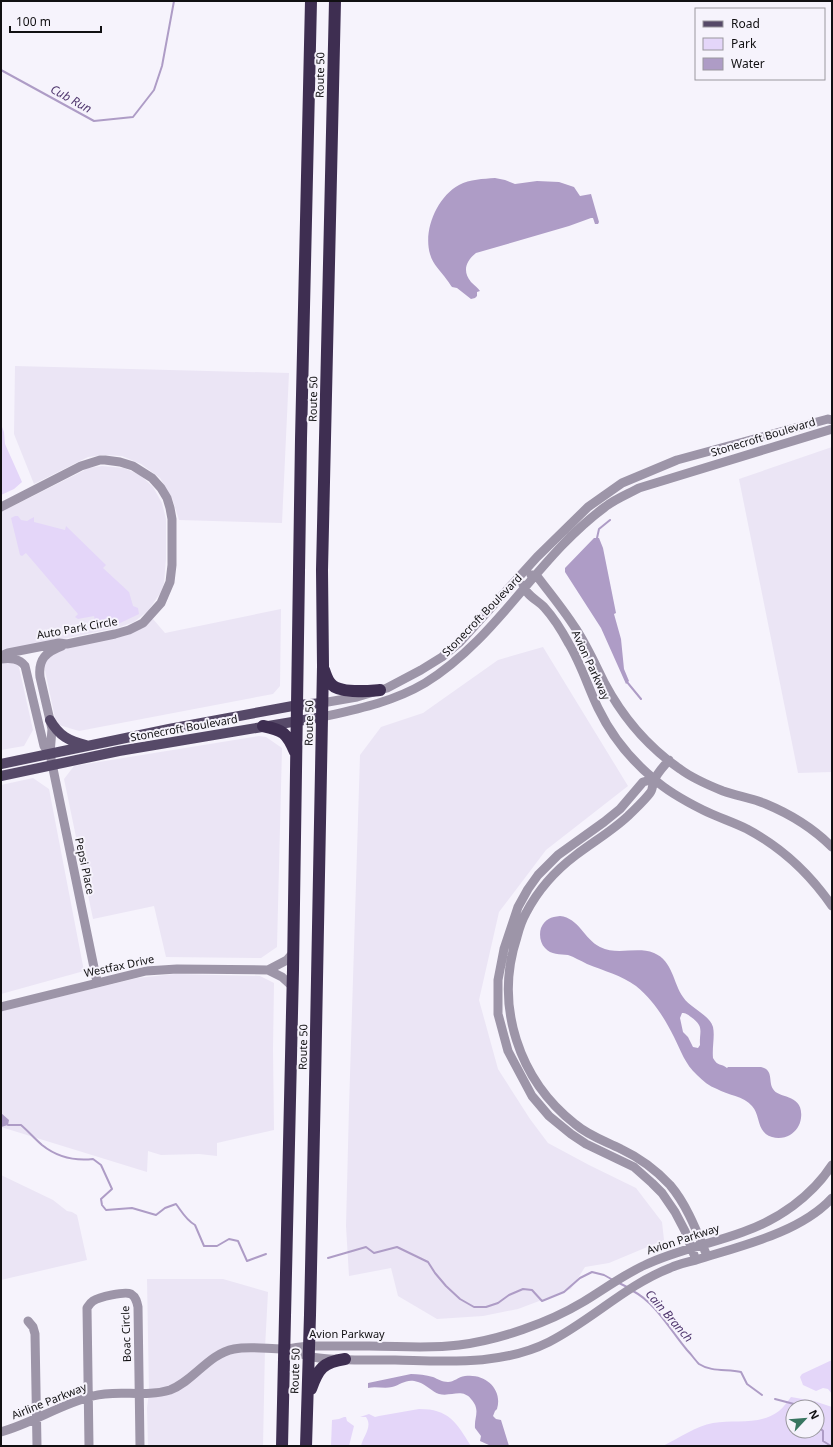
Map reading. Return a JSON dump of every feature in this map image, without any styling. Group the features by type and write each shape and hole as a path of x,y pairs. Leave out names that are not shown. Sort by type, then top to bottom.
{"highway":[{"name":"Route 50","path":"282,1446 293,988 301,439 311,1"},
{"name":"Route 50","path":"306,1446 315,1116 323,666 322,563 335,1"},
{"path":"323,666 331,685 340,689 359,692 380,690"},
{"path":"263,726 278,729 286,735 297,755"},
{"path":"307,1402 317,1372 326,1364 345,1359"}],"main road":[{"name":"Stonecroft Boulevard","path":"1,764 169,729 298,705 322,703"},
{"name":"Stonecroft Boulevard","path":"1,776 119,751 322,717"},
{"path":"50,720 57,731 66,738 90,746"}],"street":[{"name":"Stonecroft Boulevard","path":"322,703 357,697 401,682 421,670 460,642 520,575 588,507 622,483 677,460 828,419 832,420"},
{"name":"Stonecroft Boulevard","path":"322,717 362,708 406,693 425,683 449,666 464,654 524,590 554,554 606,506 640,488 832,428"},
{"name":"Auto Park Circle","path":"1,507 74,469 100,460 120,462 133,466 144,472 161,488 167,498 172,520 172,565 170,582 161,603 143,623 130,630 67,644 58,643 8,653 4,658"},
{"path":"524,590 520,575 536,576"},
{"name":"Avion Parkway","path":"536,576 562,608 576,629 588,648 604,682 627,718 647,740 680,769 709,785 777,809 813,831 832,847"},
{"name":"Avion Parkway","path":"524,590 543,606 561,630 573,651 598,709 616,738 642,768 654,780 683,800 747,829 777,848 804,871 816,884 832,906"},
{"path":"50,754 52,729 39,669 42,660 48,652 67,644"},
{"path":"4,658 18,660 25,666 44,746 50,754"},
{"name":"Pepsi Place","path":"50,754 97,982"},
{"path":"669,760 654,780 651,792 628,817 568,861 555,873 538,894 525,914 514,944 507,980 508,1002 514,1033 523,1057 539,1086 547,1097 575,1124 593,1136 634,1156 656,1172 670,1185 682,1202 702,1244 706,1256"},
{"path":"654,780 643,782 620,809 558,855 538,875 528,889 518,907 504,949 498,980 498,1014 508,1051 532,1096 549,1116 571,1134 586,1144 634,1167 652,1183 662,1193 675,1212 696,1260"},
{"name":"Westfax Drive","path":"1,1007 138,972 161,969 268,970 287,960 293,953"},
{"path":"268,970 282,977 293,988"},
{"name":"Avion Parkway","path":"284,1349 308,1351 394,1346 433,1347 477,1342 540,1322 565,1312 633,1271 667,1256 765,1224 790,1208 802,1198 822,1178 832,1165"},
{"name":"Avion Parkway","path":"308,1351 319,1358 345,1359 465,1361 502,1357 547,1343 575,1327 640,1282 665,1270 781,1232 800,1223 832,1198"},
{"name":"Boac Circle","path":"89,1446 87,1308 96,1300 128,1293 134,1297 138,1307 140,1446"},
{"path":"28,1321 33,1327 35,1334 37,1446"},
{"name":"Airline Parkway","path":"1,1432 88,1398 103,1394 140,1394 160,1392 178,1386 187,1381 210,1360 228,1350 244,1347 284,1349"}],"shaded area":[{"path":"15,366 289,373 282,523 179,520 172,498 160,478 141,464 122,456 103,455 88,457 34,484 14,434"},
{"path":"832,447 832,772 798,773 739,479"},
{"path":"102,466 124,468 140,475 153,487 162,503 166,519 166,559 164,583 161,592 148,611 134,622 120,627 1,652 1,512 88,468"},
{"path":"281,609 280,686 273,694 79,731 59,725 55,718 43,661 51,651 124,636 153,619 165,633"},
{"path":"543,647 628,786 546,850 499,912 479,1000 498,1069 530,1119 548,1143 636,1188 662,1222 664,1240 609,1263 585,1267 571,1289 518,1309 483,1316 437,1319 398,1296 391,1268 349,1276 346,1226 360,755 381,727 423,713 498,660"},
{"path":"1,661 18,663 33,730 24,746 1,750"},
{"path":"259,736 266,737 282,748 277,947 261,958 166,957 154,906 93,919 64,779 74,766"},
{"path":"33,778 49,789 84,971 1,994 1,785"},
{"path":"175,974 260,976 274,983 274,1130 217,1143 217,1156 199,1154 161,1155 148,1151 147,1172 1,1127 1,1011 137,978"},
{"path":"1,1175 53,1200 67,1211 77,1215 87,1260 1,1280"},
{"path":"147,1279 223,1279 268,1292 263,1446 148,1446 147,1408 149,1393"}],"green space":[{"path":"1,426 4,432 5,444 22,482 14,489 1,495"},
{"path":"18,516 21,520 27,521 34,517 34,522 65,530 66,526 106,565 103,568 129,592 133,606 138,608 139,614 118,624 109,624 104,628 97,628 94,616 78,619 75,617 78,614 26,553 22,556 20,555 11,518"},
{"path":"832,1360 832,1394 828,1389 823,1388 816,1391 803,1385 800,1377 802,1374"},
{"path":"791,1397 802,1399 790,1399"},
{"path":"825,1405 832,1407 832,1446 663,1446 694,1429 713,1423 763,1419 771,1416 785,1406 785,1439 825,1439"},
{"path":"419,1409 438,1411 451,1418 471,1446 361,1446 367,1432 368,1421 366,1417 360,1417 369,1414 375,1417"},
{"path":"346,1417 347,1421 354,1426 349,1446 331,1446 332,1420"}],"water":[{"path":"495,178 515,184 537,181 559,182 574,187 580,196 591,194 599,222 598,224 595,224 593,218 591,218 569,226 476,253 466,266 468,278 480,291 477,292 477,296 475,298 471,299 457,288 452,287 437,268 430,254 428,235 430,225 438,206 451,190 468,182"},
{"path":"594,538 599,538 603,548 616,613 614,614 621,639 624,669 629,681 626,684 601,628 565,572 565,568"},
{"path":"560,916 572,921 594,943 607,950 647,951 654,953 665,961 686,1001 711,1022 714,1031 713,1058 715,1061 727,1068 765,1068 769,1073 773,1089 780,1094 795,1100 799,1104 801,1118 799,1126 796,1130 790,1135 781,1138 774,1138 767,1135 761,1128 755,1110 749,1103 714,1088 693,1071 686,1062 658,1009 636,986 618,976 568,955 556,954 547,950 541,941 541,928 546,921","holes":["682,1013 687,1014 695,1020 700,1027 700,1045 698,1048 693,1047 688,1037 683,1032 680,1018"]},
{"path":"1,1113 9,1120 8,1125 1,1127"},
{"path":"411,1374 430,1376 446,1382 450,1382 460,1377 472,1376 479,1377 491,1384 495,1389 498,1402 497,1409 493,1416 496,1419 501,1420 509,1446 491,1446 480,1441 481,1436 475,1428 476,1407 471,1399 464,1394 439,1394 421,1383 414,1381 405,1382 389,1388 368,1388 368,1383"}],"waterway":[{"name":"Cub Run","path":"1,70 94,121 133,117 154,90 162,66 174,1"},
{"path":"597,538 599,529 610,520"},
{"path":"627,682 641,699"},
{"name":"Cain Branch","path":"8,1125 21,1125 42,1145 54,1153 73,1159 93,1159 101,1165 112,1189 101,1199 102,1205 106,1210 132,1208 156,1215 165,1208 176,1204 187,1218 195,1225 204,1246 217,1246 229,1239 238,1241 247,1261 266,1254"},
{"name":"Cain Branch","path":"328,1258 366,1247 374,1253 397,1247 428,1262 446,1286 460,1299 474,1307 486,1307 498,1303 509,1295 523,1289 532,1290 542,1301 564,1292 580,1278 592,1272 604,1275 613,1280"},
{"name":"Cain Branch","path":"619,1283 627,1287"},
{"name":"Cain Branch","path":"633,1291 649,1302 699,1364 704,1367 714,1369 741,1372 747,1384 762,1395"},
{"name":"Cain Branch","path":"775,1399 785,1402"},
{"name":"Cain Branch","path":"823,1439 823,1441 831,1446"}]}
